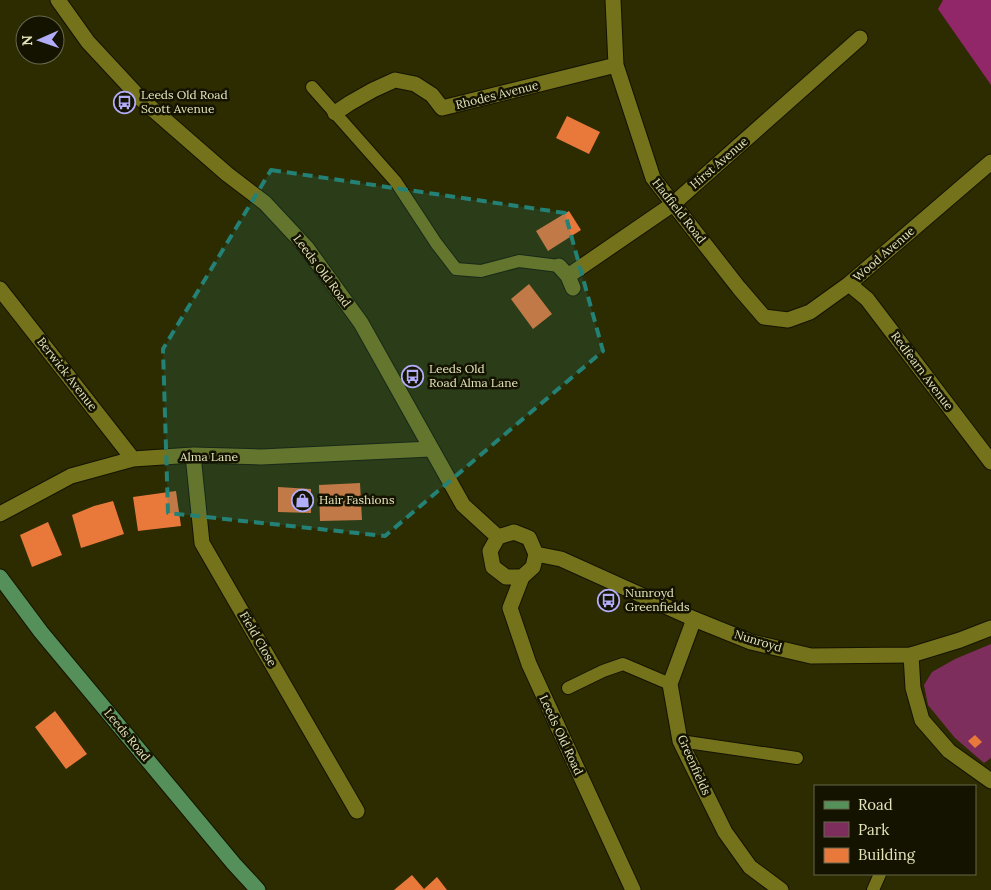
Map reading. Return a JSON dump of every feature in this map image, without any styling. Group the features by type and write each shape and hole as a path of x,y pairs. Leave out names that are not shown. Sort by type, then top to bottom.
{"main road":[{"name":"Leeds Road","path":"0,577 41,632 234,864 258,890"}],"street":[{"name":"Leeds Old Road","path":"58,0 88,42 141,100 265,204 306,247 361,323 463,505 498,537"},
{"name":"Hadfield Road","path":"613,0 616,65 653,178 764,317"},
{"name":"Hirst Avenue","path":"566,277 673,204 860,38"},
{"name":"Rhodes Avenue","path":"335,113 358,98 395,80 415,84 432,95 442,108 616,65"},
{"name":"Wood Avenue","path":"764,317 788,320 810,312 849,284 991,162"},
{"name":"Redfearn Avenue","path":"849,284 867,299 991,462"},
{"name":"Berwick Avenue","path":"0,289 133,459"},
{"name":"Alma Lane","path":"0,514 71,476 133,459 193,455 261,457 431,449"},
{"name":"Field Close","path":"193,455 202,543 357,811"},
{"path":"522,577 506,577 493,567 490,551 498,537 514,532 529,538 536,554"},
{"name":"Leeds Old Road","path":"536,554 533,567 522,577 510,608 528,664 633,890"},
{"name":"Nunroyd","path":"536,554 561,559 694,619 751,642 812,656 911,655 991,628"},
{"path":"670,684 694,619"},
{"path":"911,655 913,688 922,720 949,751 991,782"},
{"name":"Greenfields","path":"670,684 680,740 725,832 750,867 781,890"}],"lane":[{"path":"312,87 396,182 436,243 456,269 481,271 519,261 566,277"},
{"path":"568,688 603,671 623,664 670,684"},
{"path":"680,740 797,758"},
{"path":"873,890 880,875"}],"highlighted area":[{"path":"271,170 565,213 603,351 385,536 168,513 163,349"}],"green space":[{"path":"991,644 991,758 984,763 955,738 928,705 924,685 932,672 955,659"}],"shaded area":[{"path":"943,0 991,0 991,85 938,9"}],"building":[{"path":"567,116 600,132 589,154 556,138"},
{"path":"569,211 581,230 548,251 536,231"},
{"path":"529,284 552,314 533,329 511,299"},
{"path":"360,483 362,520 320,521 319,485"},
{"path":"278,487 311,489 311,513 278,512"},
{"path":"176,491 181,526 138,531 133,497"},
{"path":"113,501 124,534 81,548 72,515"},
{"path":"48,522 62,555 32,567 20,535"},
{"path":"55,711 87,754 66,769 35,727"},
{"path":"975,735 982,742 975,748 968,741"},
{"path":"412,875 424,889 437,877 447,890 394,890"}],"place":[{"name":"Leeds Old Road Scott Avenue","path":"125,102"},
{"name":"Leeds Old Road Alma Lane","path":"413,376"},
{"name":"Hair Fashions","path":"303,500"},
{"name":"Nunroyd Greenfields","path":"609,600"}]}
